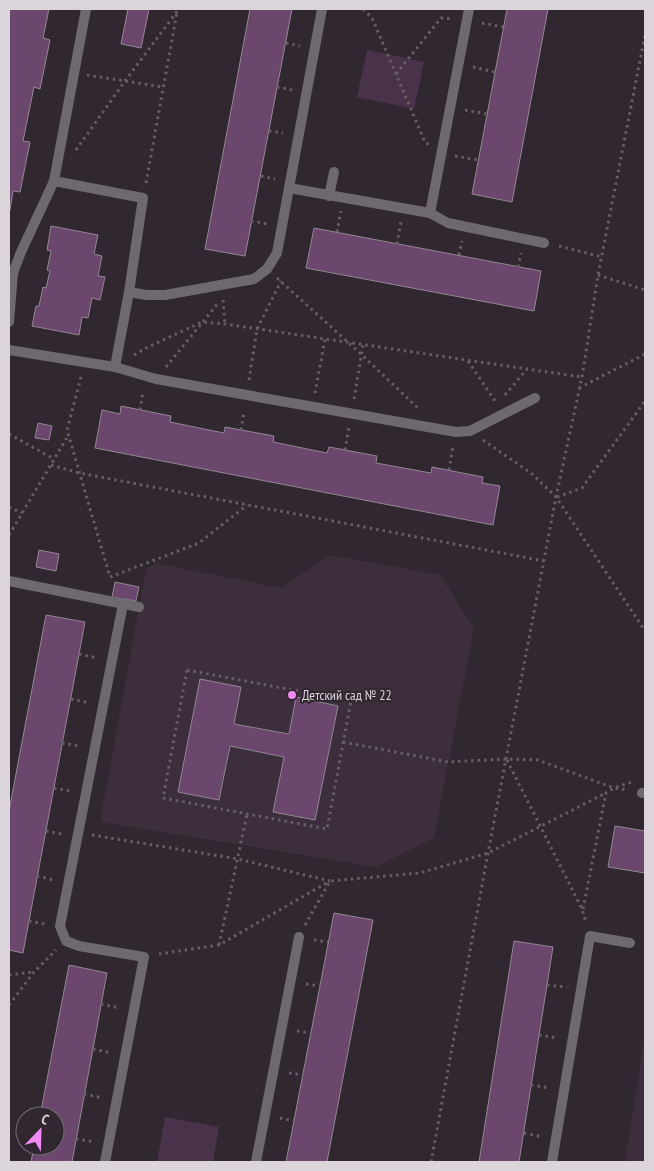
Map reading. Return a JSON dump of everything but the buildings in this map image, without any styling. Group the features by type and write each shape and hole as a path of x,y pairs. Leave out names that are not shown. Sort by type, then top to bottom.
{"lane":[{"path":"9,322 11,272 54,181 86,9"},
{"path":"128,292 165,295 254,279 267,269 276,253 322,9"},
{"path":"430,214 469,9"},
{"path":"329,196 334,172"},
{"path":"54,181 143,198 115,367"},
{"path":"289,188 430,214 448,223 544,243"},
{"path":"9,350 115,367 156,379 456,432 470,431 535,398"},
{"path":"9,581 139,607"},
{"path":"105,1162 144,957 79,946 66,941 60,926 123,604"},
{"path":"552,1162 590,936 630,943"},
{"path":"256,1162 299,937"}],"path":[{"path":"363,9 372,18 425,142 442,153 478,160"},
{"path":"76,150 178,10"},
{"path":"143,198 178,10"},
{"path":"396,74 441,18 467,20 503,27"},
{"path":"431,1162 488,852 556,497 579,388 598,276 645,35"},
{"path":"458,64 495,72"},
{"path":"75,73 163,87"},
{"path":"450,107 487,114"},
{"path":"337,232 343,198"},
{"path":"397,244 403,209"},
{"path":"544,243 602,257"},
{"path":"267,269 404,395"},
{"path":"598,276 645,290"},
{"path":"247,395 257,329 281,281"},
{"path":"156,379 223,298 224,324"},
{"path":"115,367 144,349 202,322 527,369"},
{"path":"312,407 325,339"},
{"path":"345,450 363,345"},
{"path":"579,388 645,354"},
{"path":"468,361 497,404"},
{"path":"84,362 67,430 110,577 199,543 247,505"},
{"path":"556,497 582,488 645,401"},
{"path":"470,431 531,473 556,497 645,632"},
{"path":"449,470 456,432"},
{"path":"9,434 54,459"},
{"path":"9,535 69,436"},
{"path":"51,465 80,473 544,561"},
{"path":"9,506 22,513"},
{"path":"187,670 351,701 343,742 327,829 163,798 187,670"},
{"path":"343,742 448,762 506,759 538,760 614,788 644,793"},
{"path":"506,759 582,909 590,936"},
{"path":"78,832 238,858 330,881 420,873 488,852 614,788"},
{"path":"582,909 606,793"},
{"path":"219,945 247,814"},
{"path":"299,937 330,881"},
{"path":"144,957 219,945 330,881"},
{"path":"9,1005 34,972 66,941"},
{"path":"9,975 34,972"}],"shaded area":[{"path":"367,50 424,62 414,109 357,97"},
{"name":"Детский сад № 22","path":"330,555 440,575 474,628 434,838 376,867 100,822 146,569 155,563 281,588"},
{"path":"645,1034 645,1162 625,1162"},
{"path":"165,1117 219,1127 213,1162 157,1162"}],"place":[{"name":"Детский сад № 22","path":"292,695"}]}
